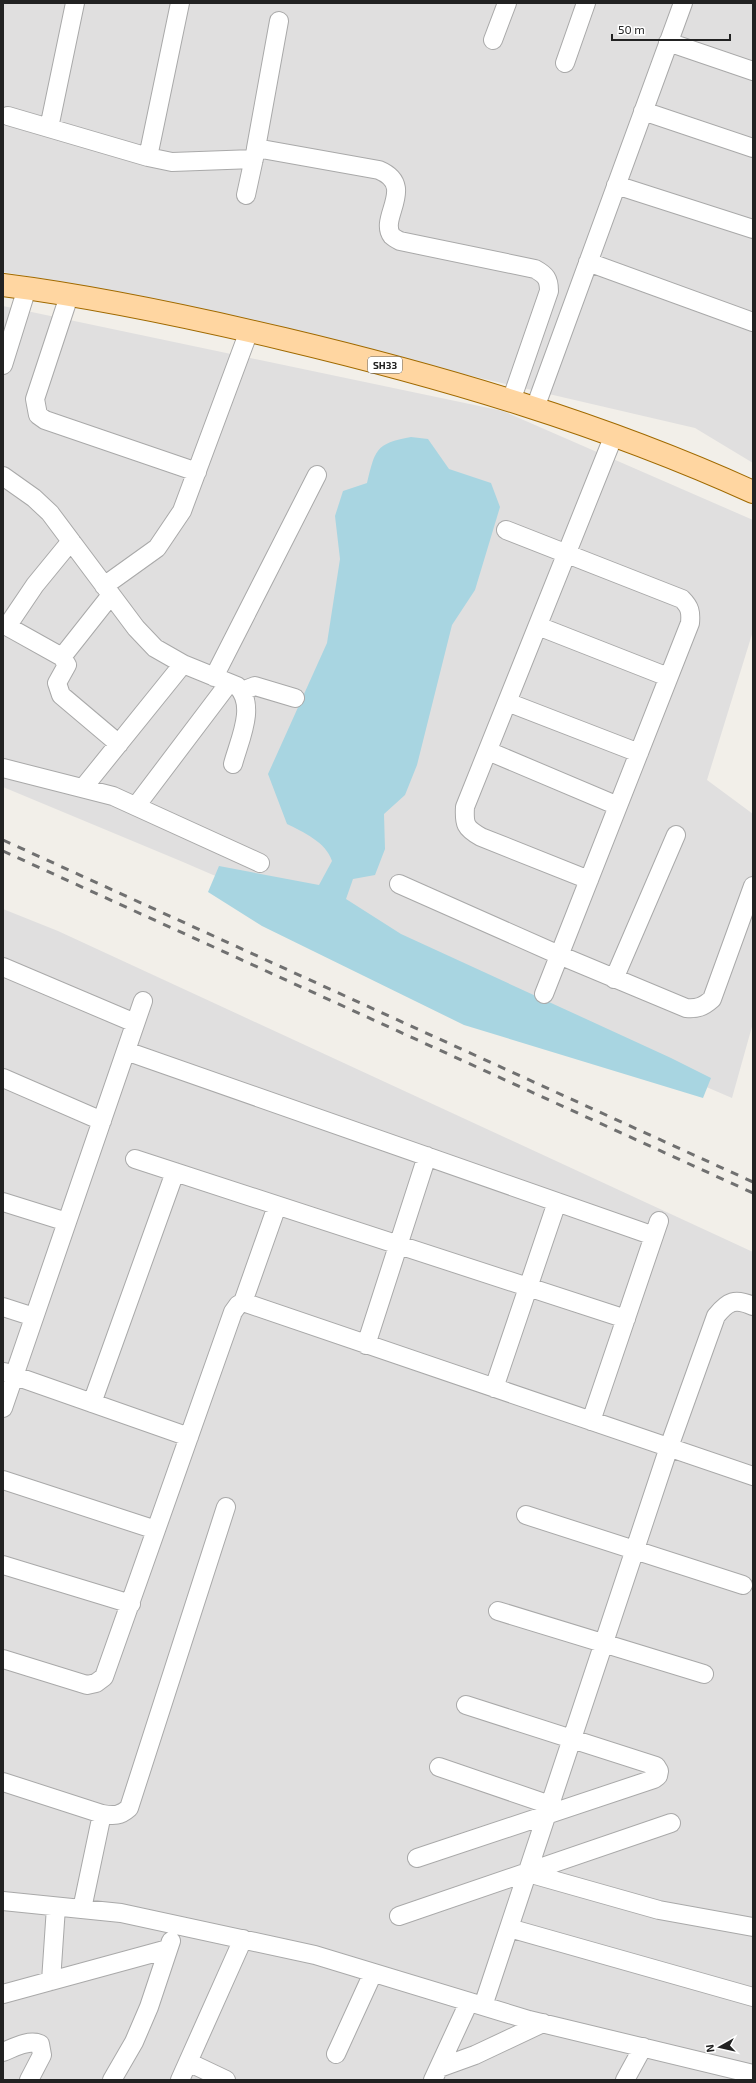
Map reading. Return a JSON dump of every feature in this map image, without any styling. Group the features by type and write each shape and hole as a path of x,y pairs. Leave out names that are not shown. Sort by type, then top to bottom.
{"main road":[{"name":"SH33","path":"3,285 179,315 435,378 535,408 614,435 667,454 753,492"}],"street":[{"path":"49,128 75,3"},
{"path":"148,157 180,3"},
{"path":"493,40 507,3"},
{"path":"565,63 586,3"},
{"path":"535,408 683,3"},
{"path":"246,195 255,154 279,21"},
{"path":"668,42 753,70"},
{"path":"643,111 753,148"},
{"path":"8,116 148,157 189,163 255,154 379,170 389,174 394,182 396,194 390,228 392,235 400,241 535,269 545,275 549,282 549,291 511,401"},
{"path":"616,185 753,230"},
{"path":"588,262 753,322"},
{"path":"3,365 26,288"},
{"path":"69,296 36,399 38,415 45,420 197,472"},
{"path":"62,657 107,590 157,548 182,511 249,331"},
{"path":"589,880 480,837 470,831 464,821 465,807 614,435"},
{"path":"136,806 228,684 317,475"},
{"path":"3,476 34,498 50,513 136,628 155,648 183,664 228,684 245,698 246,712 233,764"},
{"path":"506,530 567,552 682,599 688,606 691,614 690,623 544,994"},
{"path":"70,541 6,625 62,657 67,665 57,683 62,695 119,744"},
{"path":"538,626 668,677"},
{"path":"83,788 183,664"},
{"path":"228,684 255,686 295,698"},
{"path":"507,702 639,753"},
{"path":"488,751 618,806"},
{"path":"3,768 113,796 260,863"},
{"path":"614,979 676,835"},
{"path":"399,884 614,979 686,1008 696,1009 705,1006 712,1000 753,886"},
{"path":"3,966 135,1023"},
{"path":"3,1408 8,1374 34,1317 143,1001"},
{"path":"126,1051 557,1202 657,1228 591,1421"},
{"path":"3,1078 102,1120"},
{"path":"366,1345 427,1156"},
{"path":"135,1159 626,1319"},
{"path":"92,1403 174,1172"},
{"path":"3,1202 67,1222"},
{"path":"494,1388 557,1202"},
{"path":"3,1659 87,1685 96,1683 104,1677 233,1312 238,1305 243,1302 276,1206"},
{"path":"243,1302 753,1476"},
{"path":"435,2077 476,2004 509,1928 669,1447 716,1316 725,1305 734,1302 745,1303 753,1306"},
{"path":"3,1307 34,1317"},
{"path":"8,1374 189,1437"},
{"path":"3,1480 156,1530"},
{"path":"3,1782 102,1814 113,1816 123,1814 129,1808 226,1507"},
{"path":"526,1515 743,1584"},
{"path":"3,1565 131,1604"},
{"path":"498,1611 704,1674"},
{"path":"417,1858 549,1810 654,1779 658,1776 659,1771 656,1766 466,1705"},
{"path":"439,1767 549,1810"},
{"path":"82,1909 102,1814"},
{"path":"398,1916 528,1873 671,1823"},
{"path":"528,1873 658,1910 753,1927"},
{"path":"3,1901 121,1913 315,1955 543,2023 753,2074"},
{"path":"51,1981 56,1906"},
{"path":"112,2080 134,2042 149,2007 177,1925"},
{"path":"509,1928 753,1997"},
{"path":"180,2080 243,1939"},
{"path":"3,1994 168,1949"},
{"path":"336,2054 374,1973"},
{"path":"435,2077 475,2054 543,2023"},
{"path":"3,2052 28,2043 35,2042 40,2044 42,2055 29,2080"},
{"path":"625,2080 643,2047"},
{"path":"188,2062 226,2080"}],"shaded area":[{"path":"3,3 753,3 753,463 695,428 75,284 3,272"},
{"path":"3,306 503,411 753,520 753,631 707,780 753,814 753,1023 732,1098 183,862 3,787"},
{"path":"3,909 58,931 753,1252 753,2080 3,2080"}],"water":[{"path":"411,437 428,439 449,469 491,483 500,507 475,590 452,625 417,765 405,795 384,814 385,849 375,875 353,879 346,899 401,934 671,1058 711,1078 703,1098 464,1025 262,926 208,892 219,866 319,885 332,861 325,848 313,838 287,824 268,774 327,643 340,559 335,516 343,491 367,483 375,456 378,450 383,446 399,439"}],"railway":[{"path":"3,840 753,1182"},
{"path":"3,851 753,1193"}]}
